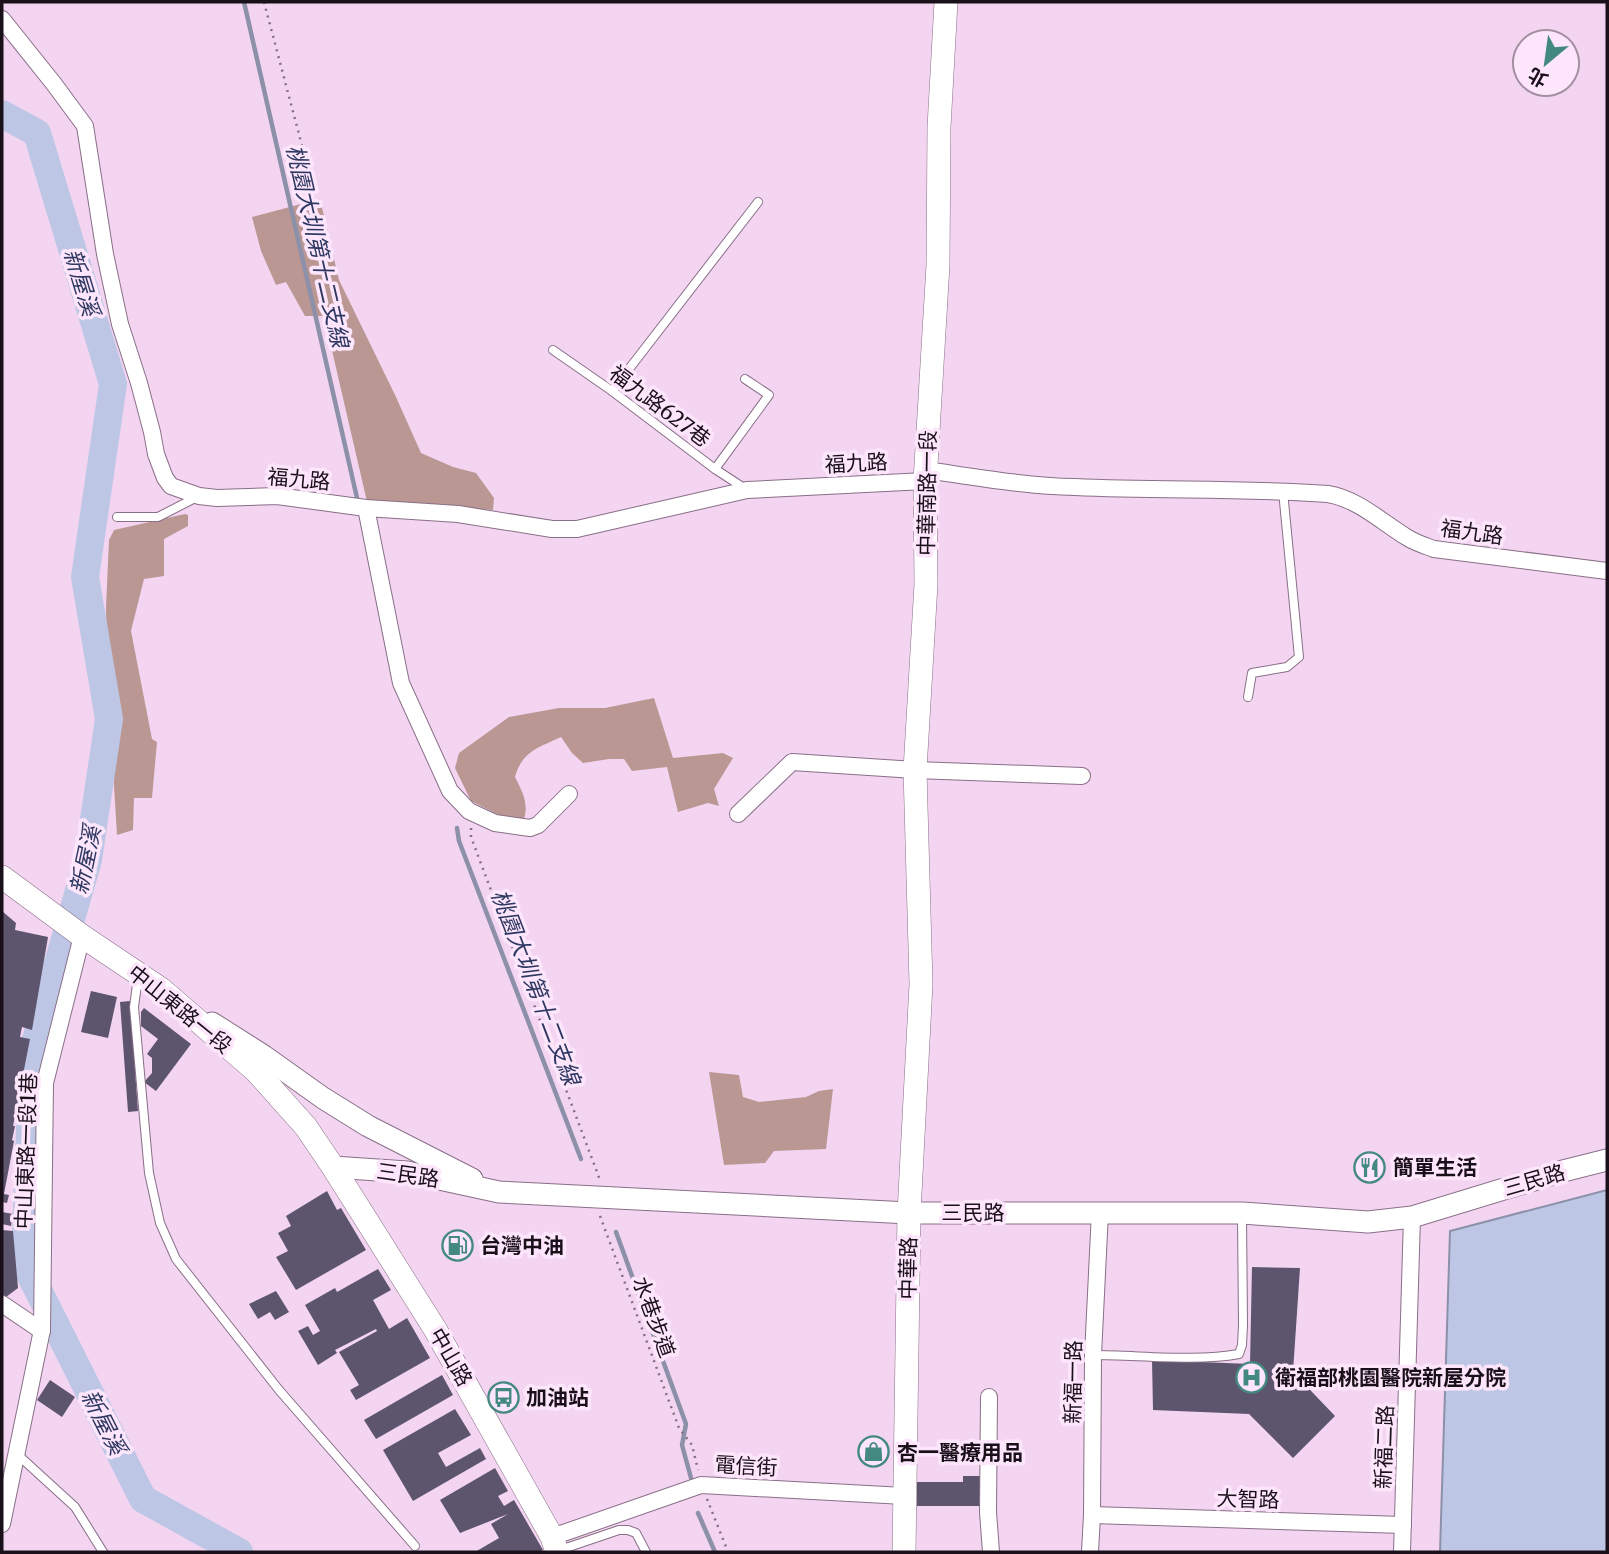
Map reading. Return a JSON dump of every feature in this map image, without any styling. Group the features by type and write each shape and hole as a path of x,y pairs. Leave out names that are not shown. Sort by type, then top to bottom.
{"main road":[{"name":"中華南路一段","path":"921,984 915,770 926,584 925,475 938,265 939,127 946,2"},
{"name":"中山東路一段","path":"2,877 82,936 161,989 256,1071 306,1127 333,1167"},
{"name":"中華路","path":"904,1552 909,1213 921,984"},
{"name":"中山路","path":"333,1167 436,1329 555,1547"}],"street":[{"name":"福九路","path":"2,19 85,126 105,254 120,324 139,383 156,454 171,486 199,496 277,496 366,508 458,513 552,528 577,528 747,490 925,475 1073,487 1283,491 1335,495 1355,504 1411,540 1434,549 1607,571"},
{"path":"366,508 401,683 450,791 469,811 495,822 530,828 538,825 569,794"},
{"path":"738,814 792,762 1082,776"},
{"name":"中山東路一段1巷","path":"2,1524 42,1331 45,1083 82,936"},
{"path":"161,989 368,1126 499,1192"},
{"name":"三民路","path":"333,1167 407,1172 499,1192 909,1213 1242,1213 1367,1222 1412,1217 1607,1160"},
{"name":"新福一路","path":"1090,1552 1093,1355 1100,1212"},
{"name":"新福二路","path":"1402,1552 1412,1217"},
{"path":"2,1304 42,1331"},
{"path":"989,1397 988,1512 991,1552"},
{"name":"電信街","path":"555,1547 701,1485 904,1496"},
{"name":"大智路","path":"1092,1515 1403,1525"}],"lane":[{"path":"612,391 758,202"},
{"name":"福九路627巷","path":"552,350 747,490"},
{"path":"715,469 769,395 745,379"},
{"path":"1248,697 1252,673 1287,667 1299,657 1283,491"},
{"path":"117,517 158,517 199,496"},
{"path":"139,974 134,1007 149,1173 160,1223 176,1259 279,1390 415,1546"},
{"path":"1093,1355 1181,1357 1239,1354 1243,1325 1242,1213"},
{"path":"17,1454 75,1507 103,1552"},
{"path":"555,1547 628,1530 636,1533 646,1552"}],"path":[{"path":"264,2 314,191"},
{"name":"水巷步道","path":"469,811 471,837 600,1196 679,1428 692,1445"}],"shaded area":[{"path":"320,199 339,280 421,453 453,467 476,473 494,498 493,510 368,506 324,316 305,316 286,282 276,285 261,251 252,217"},
{"path":"188,515 188,526 164,539 164,576 144,579 131,631 152,739 157,742 152,798 134,798 133,830 117,835 107,670 109,540 114,530"},
{"path":"654,698 673,758 723,753 733,758 714,789 719,806 708,803 678,812 667,767 632,771 624,759 583,763 561,737 532,751 518,768 515,777 525,802 524,819 507,819 471,801 455,768 459,753 509,717 559,708 605,708"},
{"path":"709,1072 739,1075 743,1097 759,1102 806,1097 833,1089 826,1149 774,1151 765,1163 724,1165"}],"water":[{"path":"1607,1190 1607,1552 1440,1552 1450,1231"}],"building":[{"path":"2,911 16,923 15,930 48,937 32,1030 22,1027 20,1037 30,1039 13,1126 14,1141 4,1194 9,1195 7,1203 2,1202"},
{"path":"91,991 117,997 108,1038 81,1032"},
{"path":"130,1001 138,1111 128,1112 120,1002"},
{"path":"144,1008 191,1044 156,1091 144,1082 152,1073 152,1058 147,1054 158,1039 141,1026 141,1012"},
{"path":"327,1191 337,1210 341,1208 366,1250 296,1290 276,1257 288,1251 278,1233 291,1226 286,1216"},
{"path":"2,1212 13,1214 11,1226 2,1224"},
{"path":"2,1230 13,1231 18,1288 6,1297 2,1294"},
{"path":"1252,1267 1300,1268 1293,1372 1335,1416 1293,1458 1249,1414 1153,1410 1152,1360 1250,1364"},
{"path":"378,1269 391,1290 373,1300 389,1329 407,1318 430,1358 356,1400 350,1390 359,1385 339,1352 377,1331 376,1329 335,1350 337,1353 318,1365 298,1331 308,1326 313,1335 320,1331 305,1305 335,1288 337,1292"},
{"path":"276,1291 289,1312 275,1320 270,1312 258,1319 249,1304"},
{"path":"442,1375 453,1395 376,1439 364,1420"},
{"path":"50,1380 75,1397 62,1417 37,1400"},
{"path":"455,1409 471,1435 438,1453 446,1467 480,1448 486,1459 413,1501 383,1450"},
{"path":"495,1468 508,1491 498,1496 504,1506 514,1500 543,1550 475,1552 499,1538 491,1524 508,1514 460,1533 440,1500"},
{"path":"963,1476 986,1476 986,1506 917,1506 917,1482 963,1482"}],"waterway":[{"name":"桃園大圳第十二支線","path":"244,2 357,498"},
{"name":"新屋溪","path":"2,114 37,133 113,384 85,577 109,719 88,860 33,1050 25,1264 143,1499 239,1552"},
{"name":"桃園大圳第十二支線","path":"457,828 459,841 581,1159"},
{"name":"桃園大圳第十二支線","path":"616,1232 686,1424 682,1445 691,1478"},
{"name":"桃園大圳第十二支線","path":"698,1513 715,1552"}],"place":[{"name":"簡單生活","path":"1370,1167"},
{"name":"台灣中油","path":"457,1245"},
{"name":"衛福部桃園醫院新屋分院","path":"1252,1377"},
{"name":"加油站","path":"503,1397"},
{"name":"杏一醫療用品","path":"874,1452"}]}
